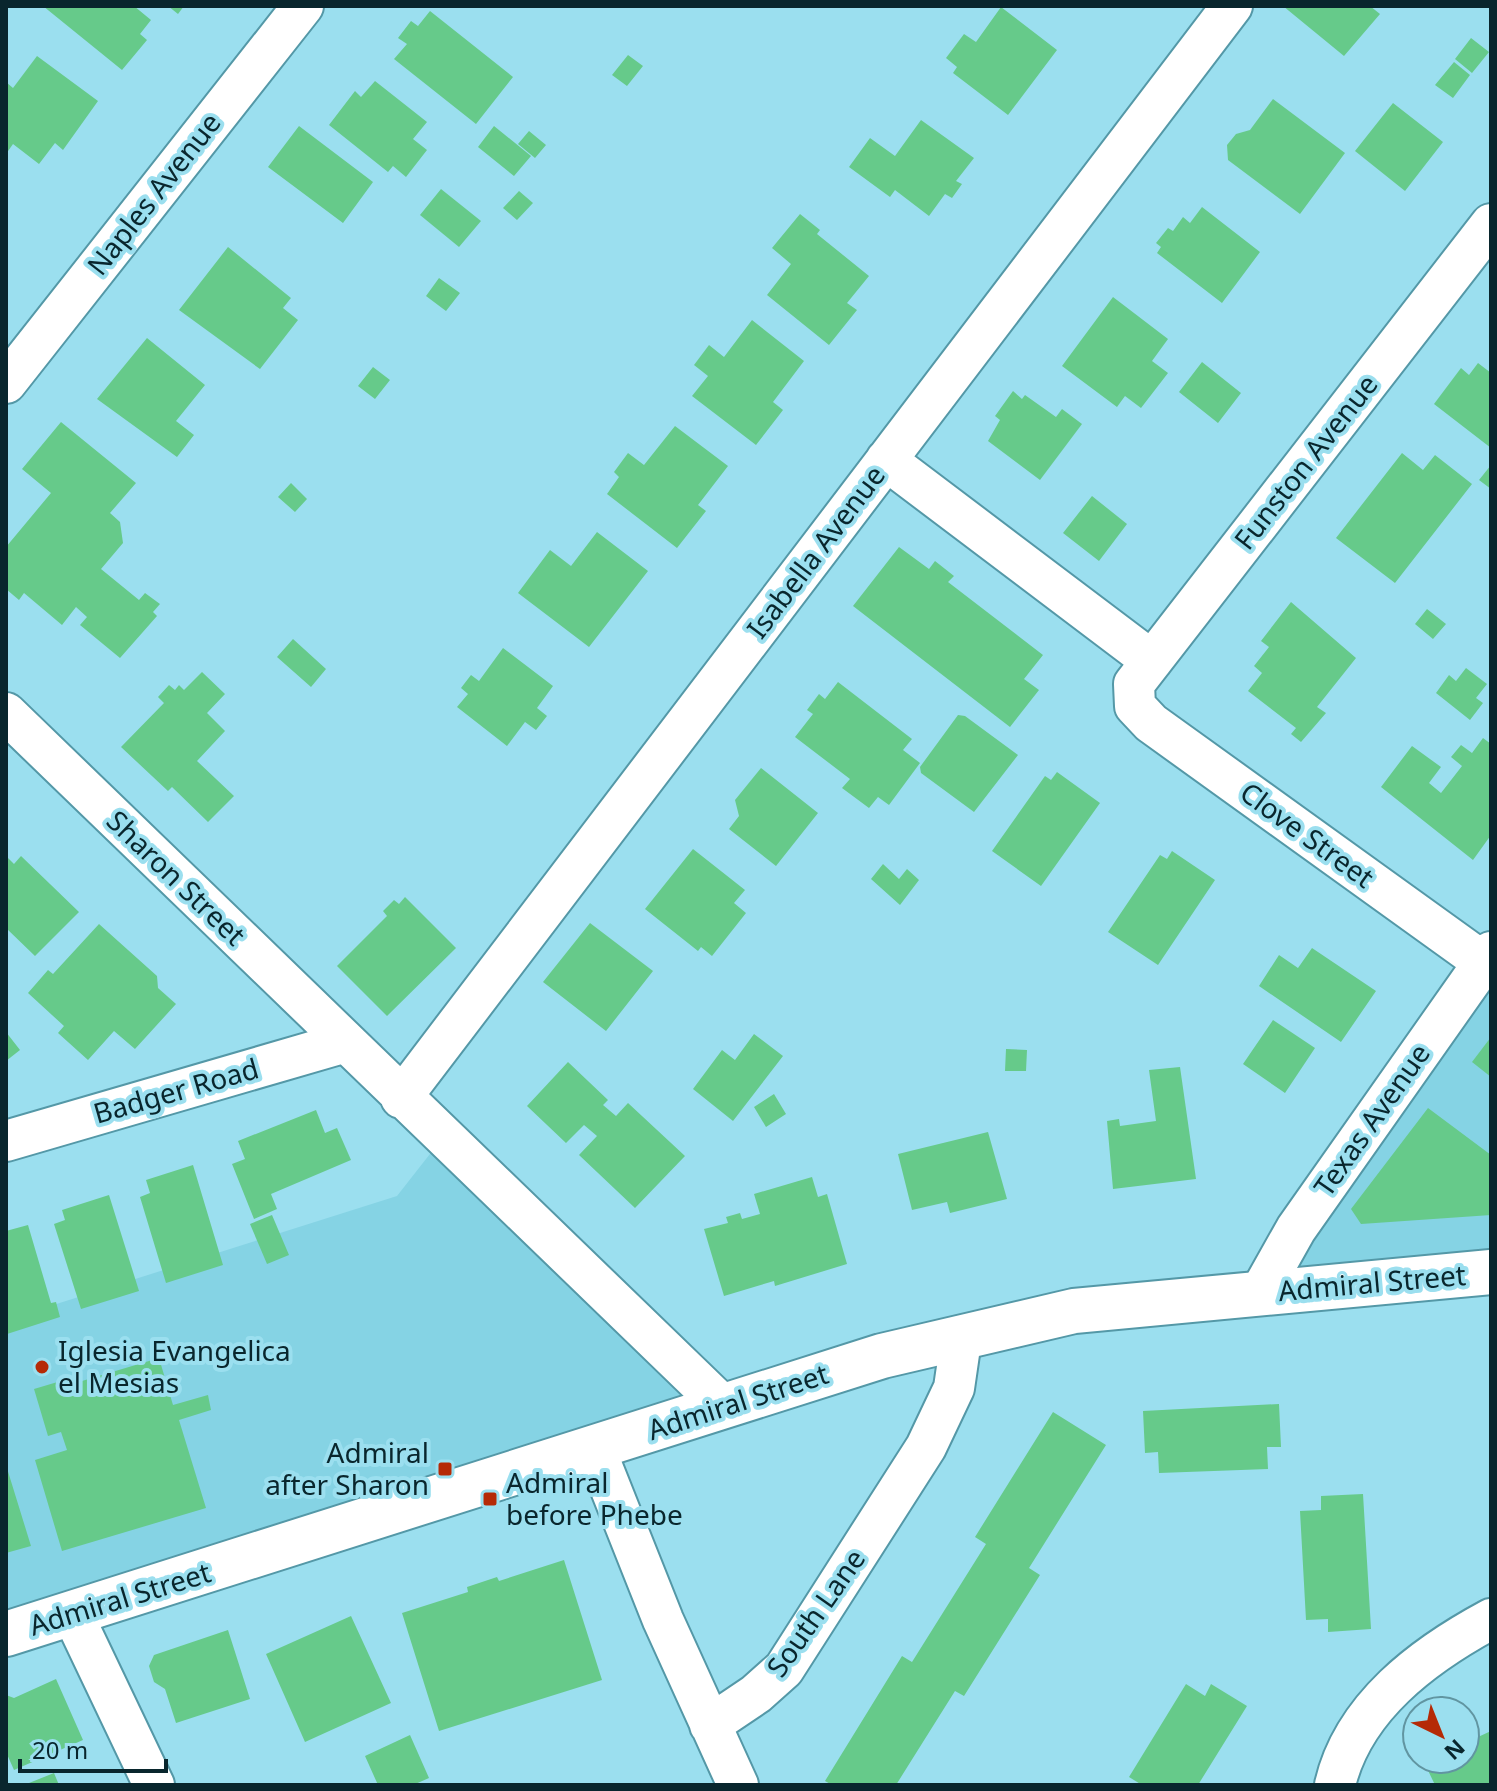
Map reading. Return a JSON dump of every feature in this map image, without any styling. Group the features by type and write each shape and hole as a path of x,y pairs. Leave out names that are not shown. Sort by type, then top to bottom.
{"main road":[{"name":"Admiral Street","path":"6,1634 882,1356 961,1340 1074,1311 1491,1272"}],"street":[{"name":"Naples Avenue","path":"6,383 303,6"},
{"name":"Isabella Avenue","path":"401,1098 1232,6"},
{"name":"Funston Avenue","path":"1135,706 1134,684 1491,224"},
{"path":"886,460 1152,661"},
{"name":"Clove Street","path":"1135,706 1151,723 1487,957"},
{"name":"Sharon Street","path":"10,726 346,1042 401,1098"},
{"name":"Texas Avenue","path":"1260,1293 1296,1229 1487,957"},
{"name":"Badger Road","path":"6,1141 346,1042"},
{"path":"401,1098 722,1405"},
{"name":"South Lane","path":"710,1725 756,1694 784,1669 926,1447 954,1388 961,1340"},
{"path":"595,1449 663,1620 738,1785"},
{"path":"73,1615 154,1785"},
{"path":"1335,1785 1349,1744 1370,1713 1409,1672 1491,1619"}],"shaded area":[{"path":"1491,942 1491,1292 1250,1307"},
{"path":"437,1145 693,1403 6,1624 6,1320 397,1196"}],"building":[{"path":"43,6 134,6 151,20 140,34 147,40 122,70"},
{"path":"168,6 184,6 178,14"},
{"path":"1283,6 1370,6 1380,14 1344,56"},
{"path":"1001,7 1057,50 1008,115 953,73 957,67 946,58 964,34 976,42"},
{"path":"430,11 513,77 476,124 394,59 407,44 398,38 411,21 418,26"},
{"path":"1471,38 1489,52 1472,73 1455,59"},
{"path":"628,55 643,66 627,86 612,75"},
{"path":"37,56 98,101 63,150 55,143 39,164 13,144 6,154 6,82 13,88"},
{"path":"1454,62 1470,75 1453,98 1435,85"},
{"path":"375,81 427,122 413,139 427,150 406,177 393,166 388,172 329,125 355,91 361,97"},
{"path":"1273,99 1345,153 1300,214 1228,160 1227,145 1236,134 1250,130"},
{"path":"1393,103 1443,142 1405,191 1355,151"},
{"path":"921,120 974,158 956,181 962,184 952,198 945,194 929,216 895,190 890,197 849,167 870,138 895,156"},
{"path":"299,126 373,182 343,223 268,167"},
{"path":"494,126 531,156 514,176 478,147"},
{"path":"529,131 546,145 535,158 518,144"},
{"path":"441,189 481,221 459,247 420,215"},
{"path":"519,191 533,203 517,220 503,208"},
{"path":"1202,207 1260,252 1222,303 1157,253 1161,247 1156,243 1168,228 1173,231 1183,217 1190,223"},
{"path":"800,214 820,230 817,234 869,276 847,303 857,310 829,345 767,295 791,264 772,248"},
{"path":"228,247 291,298 283,308 298,320 260,369 179,310"},
{"path":"439,278 460,293 446,311 426,296"},
{"path":"1113,297 1168,339 1152,361 1168,373 1141,408 1125,396 1117,407 1062,366"},
{"path":"752,320 804,361 773,402 783,410 756,445 692,396 708,376 694,365 709,345 724,357"},
{"path":"147,338 205,385 176,421 194,435 177,457 97,399"},
{"path":"1202,362 1241,393 1218,423 1179,392"},
{"path":"1478,363 1491,373 1491,448 1434,404 1461,368 1469,375"},
{"path":"373,367 390,380 375,399 358,386"},
{"path":"1013,391 1022,399 1025,395 1056,417 1062,409 1082,424 1040,480 988,441 1000,420 995,416"},
{"path":"61,422 136,483 110,513 120,522 123,543 101,569 139,600 145,593 160,604 153,612 157,616 120,658 80,625 87,617 76,607 62,625 24,593 19,600 6,589 6,547 51,493 22,469"},
{"path":"675,426 728,466 698,505 706,511 677,548 607,494 619,477 614,472 628,453 644,465"},
{"path":"1402,453 1423,470 1435,455 1472,484 1395,583 1336,538"},
{"path":"1491,465 1491,489 1479,480"},
{"path":"291,483 307,499 295,512 278,497"},
{"path":"1092,496 1127,524 1099,561 1063,533"},
{"path":"597,532 648,571 589,647 518,593 550,550 571,566"},
{"path":"899,547 929,569 935,561 954,576 948,582 1043,655 1024,679 1039,690 1010,727 853,606"},
{"path":"1291,602 1356,658 1317,707 1326,713 1301,742 1291,734 1296,728 1248,691 1262,673 1254,666 1269,647 1261,641"},
{"path":"1427,609 1446,624 1433,639 1415,624"},
{"path":"293,639 326,669 311,687 277,657"},
{"path":"503,648 553,686 537,708 547,716 536,730 525,722 507,746 457,707 468,694 461,688 471,675 479,681"},
{"path":"1466,668 1487,684 1476,698 1483,703 1470,720 1436,693 1449,675 1456,681"},
{"path":"202,672 225,694 207,713 225,731 197,761 234,796 208,822 172,787 168,791 121,747 164,703 158,697 169,685 175,690 179,685 184,690"},
{"path":"838,682 912,739 903,750 920,763 889,805 878,797 869,808 842,788 850,779 795,737 813,714 807,710 819,694 825,699"},
{"path":"958,715 965,716 1018,755 974,812 921,773 920,767"},
{"path":"1483,738 1491,744 1491,835 1473,860 1381,787 1412,746 1441,767 1429,783 1441,793 1462,766 1451,757 1461,745 1472,753"},
{"path":"761,768 818,813 776,866 729,829 739,816 735,800"},
{"path":"1057,772 1100,803 1041,886 992,851 1045,776 1051,780"},
{"path":"693,849 745,890 734,903 746,913 712,956 701,947 698,951 645,909"},
{"path":"1172,851 1215,880 1158,965 1108,932 1160,855 1167,859"},
{"path":"6,856 14,864 21,856 79,912 35,956 6,928"},
{"path":"883,864 899,879 907,869 919,880 900,905 871,879"},
{"path":"405,897 456,948 387,1016 337,966 387,916 383,911 394,900 399,904"},
{"path":"590,923 653,971 606,1031 543,982"},
{"path":"99,924 157,976 158,988 176,1004 135,1049 114,1031 88,1060 58,1033 64,1026 28,993 48,970 53,974"},
{"path":"1312,948 1376,991 1341,1042 1259,986 1279,955 1298,968"},
{"path":"1273,1020 1315,1048 1285,1093 1243,1064"},
{"path":"6,1032 20,1050 6,1061"},
{"path":"754,1034 783,1056 733,1121 693,1089 722,1050 735,1060"},
{"path":"1491,1037 1491,1077 1472,1062"},
{"path":"1006,1049 1027,1050 1026,1071 1005,1071"},
{"path":"568,1062 608,1100 603,1105 616,1116 628,1103 685,1156 635,1208 579,1155 597,1136 584,1125 566,1143 527,1106"},
{"path":"1180,1067 1196,1179 1113,1189 1107,1121 1119,1119 1120,1126 1156,1121 1149,1070"},
{"path":"774,1094 786,1114 766,1127 754,1107"},
{"path":"1428,1108 1491,1155 1491,1215 1361,1224 1351,1209"},
{"path":"316,1110 325,1133 337,1128 351,1160 271,1194 277,1209 254,1219 232,1164 245,1159 238,1141"},
{"path":"988,1132 1007,1199 950,1213 947,1202 912,1210 898,1154"},
{"path":"193,1165 223,1265 166,1283 140,1197 150,1193 146,1180"},
{"path":"812,1177 818,1197 827,1194 847,1264 775,1286 774,1281 724,1296 704,1229 728,1223 726,1217 740,1213 742,1219 760,1214 754,1194"},
{"path":"109,1195 139,1291 81,1309 54,1224 65,1220 62,1210"},
{"path":"272,1215 289,1255 267,1264 250,1224"},
{"path":"28,1225 51,1303 56,1302 60,1317 7,1334 6,1231"},
{"path":"159,1358 173,1405 208,1395 211,1410 179,1420 206,1508 62,1551 35,1460 67,1450 61,1432 48,1436 34,1389 81,1375 82,1381"},
{"path":"1279,1404 1281,1447 1267,1447 1268,1469 1159,1473 1158,1452 1145,1453 1143,1411"},
{"path":"1053,1412 1106,1445 1029,1568 1040,1575 964,1696 955,1691 896,1785 832,1785 825,1781 902,1656 912,1662 986,1544 975,1537"},
{"path":"6,1465 31,1546 6,1553"},
{"path":"1363,1494 1371,1629 1328,1632 1328,1619 1306,1620 1300,1511 1321,1510 1321,1496"},
{"path":"564,1560 602,1680 439,1731 402,1613 468,1592 467,1587 497,1577 499,1581"},
{"path":"351,1616 391,1703 305,1742 266,1654"},
{"path":"228,1630 250,1699 176,1723 165,1689 154,1682 149,1666 154,1655"},
{"path":"56,1679 83,1740 14,1770 6,1752 6,1695 14,1698"},
{"path":"1186,1684 1205,1696 1211,1684 1247,1706 1198,1785 1142,1785 1129,1777"},
{"path":"1491,1731 1491,1785 1435,1785 1430,1775 1481,1775 1481,1736"},
{"path":"410,1735 429,1778 413,1785 378,1785 365,1756"},
{"path":"54,1773 59,1785 24,1785"}],"place":[{"name":"Iglesia Evangelica el Mesias","path":"42,1367"},
{"name":"Admiral after Sharon","path":"445,1469"},
{"name":"Admiral before Phebe","path":"490,1499"}]}
